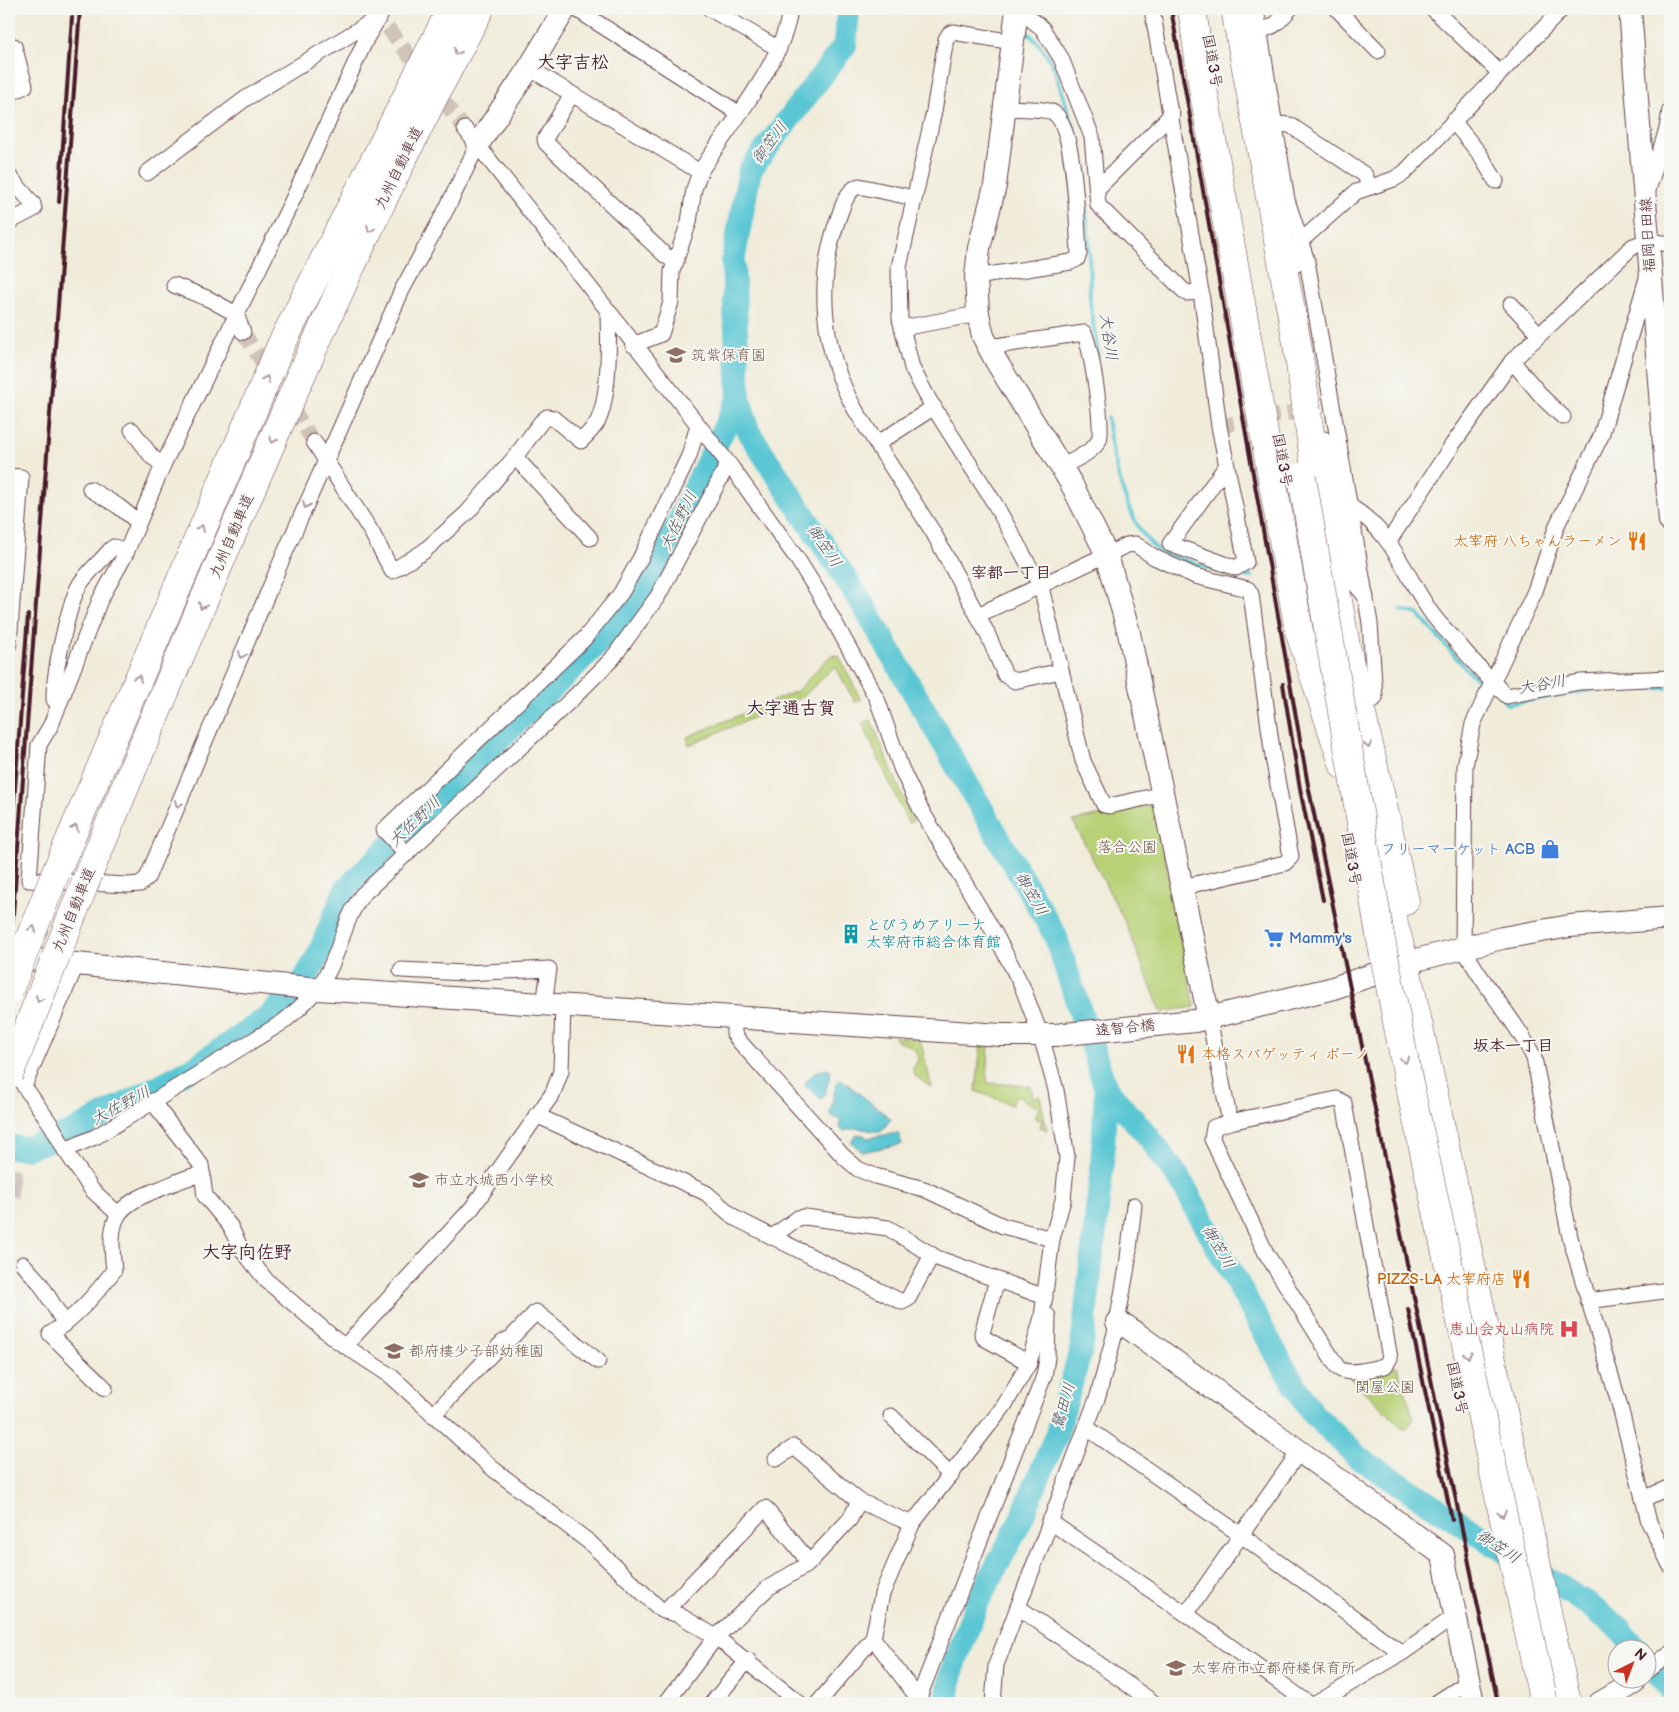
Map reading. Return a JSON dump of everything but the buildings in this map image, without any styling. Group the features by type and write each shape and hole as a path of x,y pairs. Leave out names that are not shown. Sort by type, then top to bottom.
{"highway":[{"name":"九州自動車道","path":"9,990 56,872 281,345 451,9"},
{"name":"九州自動車道","path":"9,1075 98,878 256,477 328,316 423,119 480,9"},
{"path":"1192,9 1204,98 1299,631 1311,673 1412,961"},
{"name":"国道3号","path":"1203,9 1409,1083 1544,1703"},
{"name":"国道3号","path":"1224,9 1294,479 1392,1089 1527,1703"},
{"path":"1236,9 1296,343 1318,488 1343,629 1412,961 1531,1507 1567,1684 1580,1703"}],"street":[{"path":"382,15 367,37 236,314 162,464 127,551 100,600 51,725 39,745 29,880 98,878 140,884 147,878 326,461 402,290 444,216 471,136 529,68 565,9"},
{"path":"576,9 738,113"},
{"path":"710,9 779,49"},
{"path":"633,345 661,334 671,302 672,271 689,222 694,189 700,172 779,49 790,9"},
{"path":"1201,292 1186,293 1098,205 1092,137 1061,58 1042,28 1018,9 995,186 979,248 976,277 978,314 989,347 1061,467 1097,531 1107,555 1129,633 1164,794 1183,887 1202,1019 1230,1122"},
{"path":"1152,9 1172,114 1227,465 1246,562 1236,568 1170,544 1227,465"},
{"path":"1256,9 1287,200 1293,224 1307,261 1370,623 1375,698 1360,711"},
{"path":"1260,30 1270,29 1276,25 1290,9"},
{"path":"1337,9 1378,52"},
{"path":"1433,9 1500,73"},
{"path":"1366,597 1349,577 1293,260 1293,248 1356,192 1369,186 1389,181 1404,173 1562,9"},
{"name":"福岡日田線","path":"1630,9 1646,198 1649,270 1667,425 1670,521"},
{"path":"147,173 245,99 382,15"},
{"path":"1013,42 954,32 948,34 946,39 934,111 899,267 902,328 912,368 934,407 995,504 1041,587 1082,762 1104,805 1109,806 1164,794"},
{"path":"9,45 14,46 25,86 9,94"},
{"path":"529,68 700,172"},
{"path":"572,94 545,138 546,143 658,250 676,262"},
{"path":"976,277 1071,262 1077,259 1079,254 1071,149 1059,118 1052,112 1005,108"},
{"path":"1646,198 1666,146 1670,110"},
{"path":"1098,189 1172,114"},
{"path":"1453,121 1479,153 1496,181"},
{"path":"1275,124 1290,126 1350,165 1365,175 1369,186"},
{"path":"471,136 633,345 727,462 803,568 878,699 901,768 920,808 994,932 1048,1035 1067,1157 1063,1200 1052,1239 1045,1298 1029,1363 1004,1406 912,1524 882,1594 873,1638 818,1703"},
{"path":"9,176 33,204 34,209 9,222"},
{"path":"914,198 859,186 854,187 845,200 829,254 825,303 827,333 834,361 844,391 933,532 978,615 1005,675 1015,681 1061,671"},
{"path":"1389,541 1453,444 1512,361 1634,246 1648,241 1670,244"},
{"path":"1649,270 1601,436 1557,525 1535,591 1473,724 1465,766 1463,947 1473,966 1524,1035 1534,1058 1563,1206 1588,1301 1619,1403 1649,1522 1670,1565"},
{"path":"174,284 209,299 236,314 243,332"},
{"path":"1511,304 1539,334"},
{"path":"314,442 372,533 392,571 423,552 467,513 515,457 541,422 548,417 553,418 581,441 598,420 605,392 608,365 608,313"},
{"path":"902,328 978,314"},
{"path":"989,347 1084,333 1098,401 1099,439 1096,446 1061,467"},
{"path":"1512,361 1544,399 1563,417"},
{"path":"877,444 934,407"},
{"path":"406,854 384,830 584,639 621,593 641,557 690,456 700,428"},
{"path":"132,430 152,457 162,464"},
{"path":"515,457 590,538"},
{"path":"65,1150 97,1136 283,1022 301,1008 318,989 330,969 346,923 362,895 612,659 658,596 727,462"},
{"path":"9,476 21,477 12,580 9,644"},
{"path":"90,489 118,506 138,522"},
{"path":"1350,506 1366,516 1389,541 1430,612 1493,684 1507,696 1580,682 1670,678"},
{"path":"978,615 1134,544 1154,557 1195,576 1243,586 1251,594 1272,757 1291,858 1285,863 1183,887"},
{"path":"58,706 54,699 68,611 74,596 81,583 111,549 114,547 127,551"},
{"path":"1343,629 1370,623"},
{"name":"遠智合橋","path":"9,957 318,989 1002,1035 1048,1035 1202,1019 1330,989 1412,961 1463,947 1570,926 1670,918"},
{"path":"77,963 24,1086 52,1126 65,1150 92,1190 118,1214"},
{"path":"345,1346 472,1208 558,1082 554,1005 549,969 465,972 401,970"},
{"path":"734,1016 734,1034 739,1041 843,1156 858,1169 924,1189 1003,1226 1052,1239"},
{"path":"1337,1099 1344,1104 1390,1358 1385,1366 1342,1371 1333,1360 1266,1253 1212,1139 1214,1127 1230,1122 1337,1099"},
{"path":"152,1101 201,1165 202,1185 205,1196 230,1226 251,1264 290,1302 345,1346 391,1376 492,1468 589,1542 649,1601 665,1612 679,1615 716,1637 748,1660 798,1703"},
{"path":"536,1115 706,1193 735,1218 902,1302 908,1299 932,1255"},
{"path":"105,1388 50,1334 65,1324 95,1296 114,1270 111,1246 112,1230 118,1214 138,1198 189,1178 203,1175"},
{"path":"995,1701 996,1665 1049,1521 1087,1428 1117,1322 1134,1205"},
{"path":"772,1237 798,1218 805,1217 888,1228 932,1255 1045,1298"},
{"path":"23,1264 40,1282 65,1324"},
{"path":"998,1280 982,1333 984,1338 1029,1363"},
{"path":"1588,1301 1670,1290"},
{"path":"920,1702 921,1692 968,1568 1044,1376 1048,1329 1045,1298"},
{"path":"434,1415 503,1342 511,1338 536,1312 598,1361"},
{"path":"1117,1322 1126,1326 1443,1555 1470,1693 1436,1703"},
{"path":"891,1416 951,1476"},
{"path":"1087,1428 1241,1535 1402,1654"},
{"path":"776,1459 794,1447 859,1501 912,1524"},
{"path":"1186,1614 1299,1452"},
{"path":"1643,1499 1670,1487"},
{"path":"666,1703 716,1637 768,1588 808,1564 850,1519 859,1501"},
{"path":"665,1612 765,1508 802,1553 808,1564"},
{"path":"1049,1521 1186,1614 1308,1703"},
{"path":"1018,1606 1154,1703"},
{"path":"1317,1703 1402,1654 1454,1617"},
{"path":"873,1638 920,1702"},
{"path":"1656,1665 1670,1654"},
{"path":"712,1703 748,1660"},
{"path":"1600,1703 1620,1690"}],"shaded area":[{"path":"9,1170 17,1171 17,1196 9,1197"}],"green space":[{"path":"831,655 839,656 861,700 855,702 835,666 804,696 689,745 687,737 797,691"},
{"path":"871,720 913,821 908,823 862,723"},
{"name":"落合公園","path":"1154,804 1195,1007 1161,1012 1125,922 1073,821"},
{"path":"894,1037 920,1039 932,1088 914,1075 913,1068 918,1060 914,1049 909,1045 898,1042"},
{"path":"981,1043 989,1043 987,1083 1031,1086 1033,1098 1040,1096 1047,1130 1040,1127 1042,1121 1035,1118 1039,1108 1016,1096 1012,1105 976,1091"},
{"name":"関屋公園","path":"1397,1366 1414,1419 1405,1430 1349,1377"}],"water":[{"path":"829,1069 831,1072 824,1096 821,1099 804,1084 815,1072"},
{"path":"841,1079 891,1119 881,1132 857,1128 843,1131 840,1128 840,1120 830,1113 835,1089"},
{"path":"898,1133 902,1144 862,1152 851,1142 857,1135 864,1135 867,1138"}],"waterway":[{"name":"御笠川","path":"848,9 845,45 750,170 733,261 739,398 748,431 863,605 1055,935 1106,1089 1148,1136 1181,1181 1283,1366 1313,1414 1359,1458 1589,1605 1621,1630 1630,1640"},
{"name":"大谷川","path":"996,9 1000,12"},
{"name":"大谷川","path":"1026,31 1040,45 1053,65 1081,150 1089,241 1090,302 1098,356"},
{"name":"大佐野川","path":"9,1147 27,1148 70,1133 195,1067 270,1016 304,980 318,956 346,889 638,604 739,398"},
{"name":"大谷川","path":"1107,418 1117,471 1123,490 1138,526 1148,540 1160,551 1197,565 1252,577"},
{"name":"大谷川","path":"1401,610 1418,614 1469,672 1487,687"},
{"name":"大谷川","path":"1504,701 1507,704 1594,689 1666,688"},
{"name":"鷺田川","path":"946,1703 953,1668 977,1603 1018,1526 1056,1436 1082,1346 1102,1166 1106,1089"},
{"name":"御笠川","path":"1656,1672 1670,1689"}],"tunnel":[{"path":"388,28 465,129"},
{"path":"243,332 314,442"},
{"path":"1219,426 1312,409"}],"railway":[{"path":"9,968 80,9"},
{"path":"1171,9 1308,785 1498,1703"},
{"path":"59,202 72,17"},
{"path":"11,842 28,615"},
{"path":"1283,684 1300,789 1323,900"},
{"path":"1408,1309 1452,1520"}],"place":[{"name":"筑紫保育園","path":"676,355"},
{"name":"太宰府 八ちゃんラーメン","path":"1637,541"},
{"name":"フリーマーケット ACB","path":"1550,849"},
{"name":"とびうめアリーナ 太宰府市総合体育館","path":"851,934"},
{"name":"Mammy's","path":"1274,938"},
{"name":"本格スパゲッティ ボーノ","path":"1186,1054"},
{"name":"市立水城西小学校","path":"419,1180"},
{"name":"PIZZS-LA 太宰府店","path":"1521,1279"},
{"name":"恵山会丸山病院","path":"1569,1329"},
{"name":"都府樓少子部幼稚園","path":"394,1351"},
{"name":"太宰府市立都府楼保育所","path":"1176,1668"}],"district":[{"name":"大字吉松","path":"573,62"},
{"name":"宰都一丁目","path":"1011,573"},
{"name":"大字通古賀","path":"791,708"},
{"name":"坂本一丁目","path":"1513,1046"},
{"name":"大字向佐野","path":"247,1252"}]}
